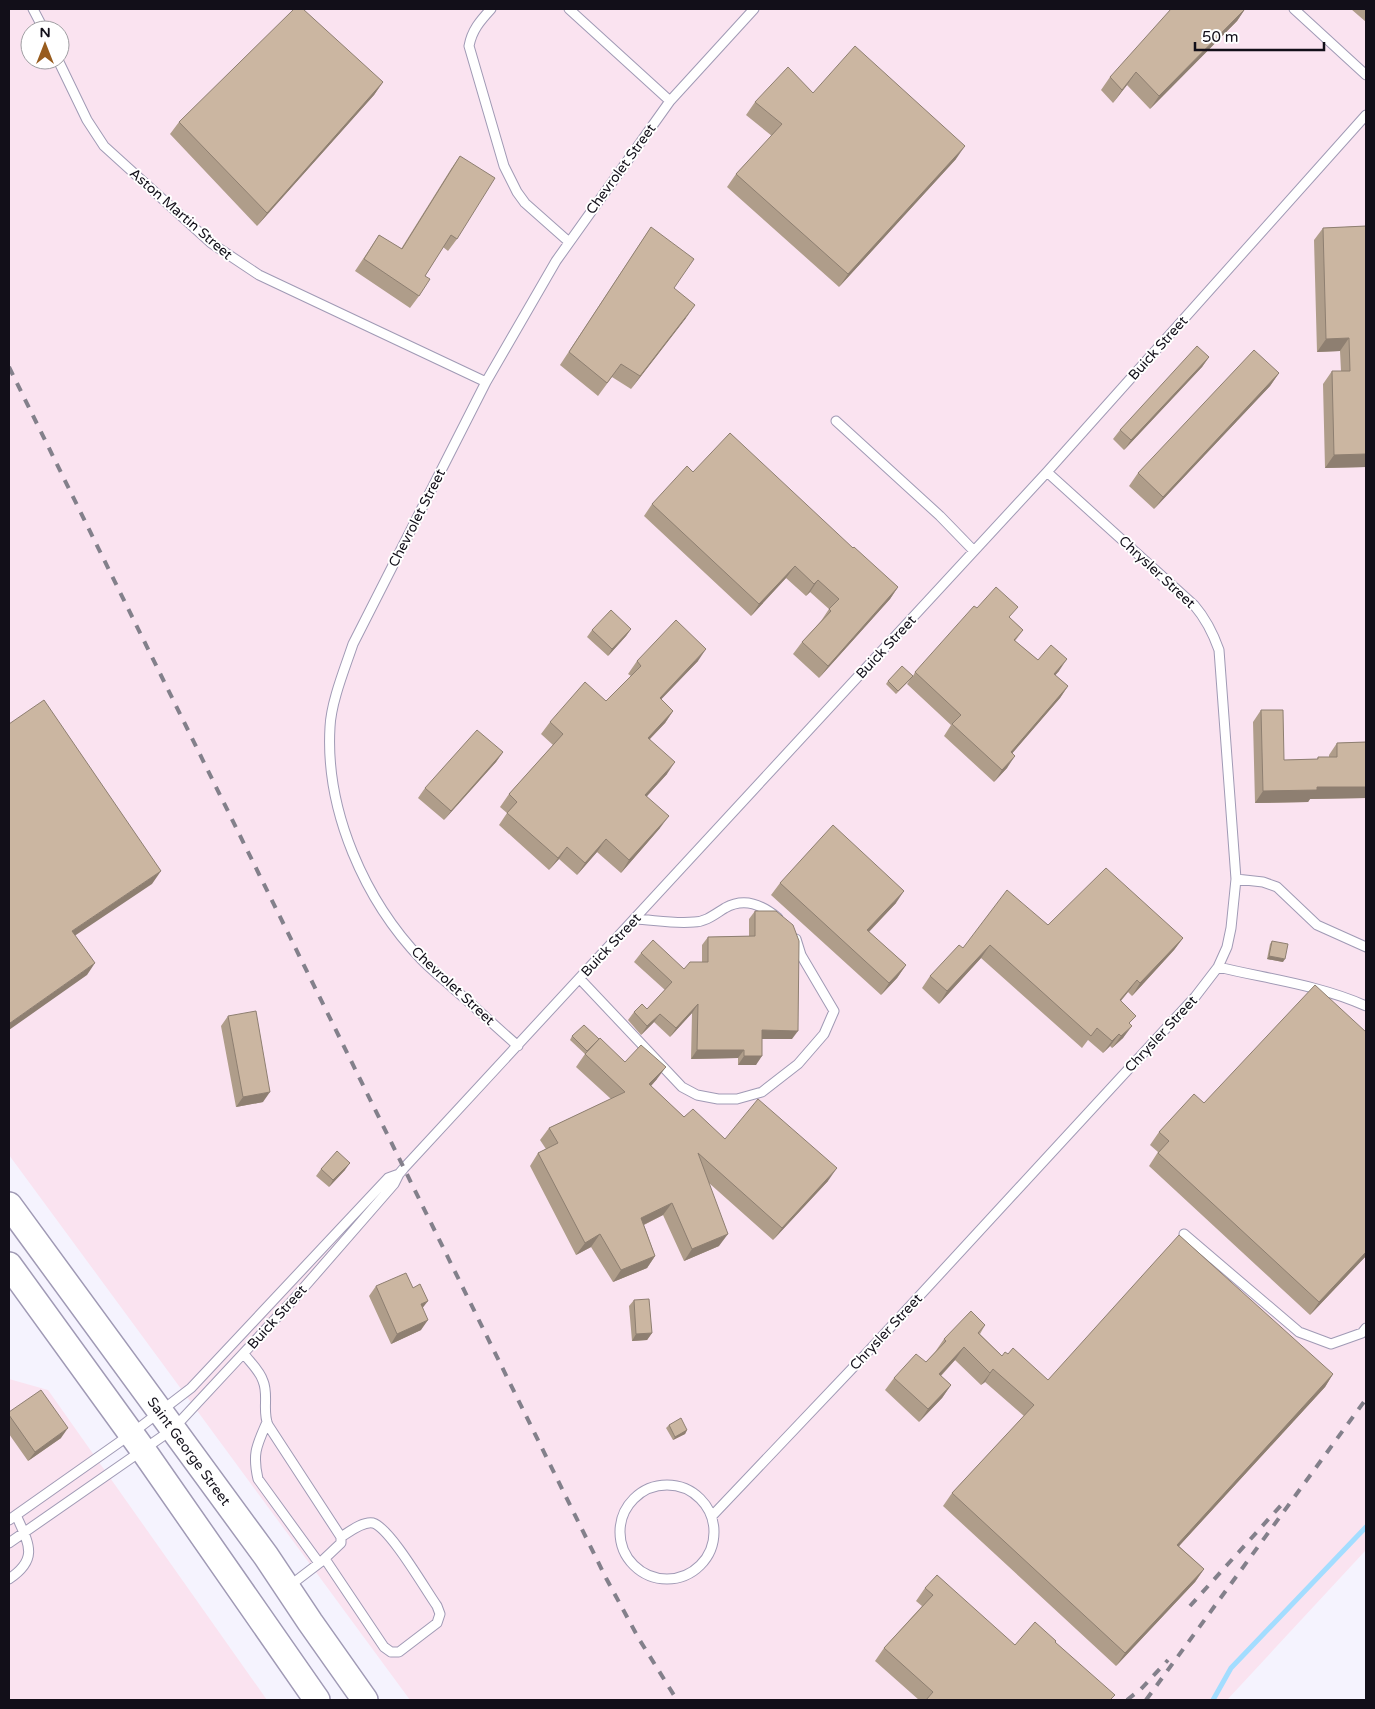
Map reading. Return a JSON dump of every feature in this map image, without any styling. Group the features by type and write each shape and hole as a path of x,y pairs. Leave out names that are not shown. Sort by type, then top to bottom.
{"main road":[{"name":"Saint George Street","path":"9,1205 287,1587 366,1700"},
{"path":"9,1265 137,1442 317,1700"}],"lane":[{"path":"491,9 475,27 469,46 504,166 517,192 526,203 569,242"},
{"path":"569,9 670,101"},
{"name":"Chevrolet Street","path":"518,1046 422,960 401,935 367,884 342,828 334,789 330,726 340,684 353,644 486,382 556,261 670,101 754,9"},
{"path":"1294,9 1366,75"},
{"name":"Aston Martin Street","path":"63,70 87,120 104,146 211,243 259,275 486,382"},
{"name":"Buick Street","path":"137,1442 167,1421 244,1354 394,1184 399,1174 1047,472 1366,115"},
{"path":"836,422 940,516 974,551"},
{"name":"Chrysler Street","path":"712,1516 864,1356 1189,1004 1218,967 1227,947 1236,879 1219,650 1210,628 1194,605 1047,472"},
{"path":"1236,879 1271,884 1277,887 1317,925 1366,947"},
{"path":"580,979 682,1087 697,1096 710,1099 737,1100 762,1092 798,1064 824,1034 834,1011 801,955 789,927 759,905 742,903 725,908 712,916 695,922 636,918"},
{"path":"1218,967 1320,989 1342,995 1366,1006"},
{"name":"Buick Street","path":"137,1442 167,1421 191,1388 388,1178 399,1174"},
{"path":"1184,1234 1299,1332 1331,1344 1362,1333 1366,1328"},
{"path":"244,1354 263,1379 265,1388 265,1418 267,1422 341,1537 341,1542 322,1561 287,1587"},
{"path":"267,1422 255,1452 255,1466 258,1479 322,1561 384,1647 391,1652 399,1652 437,1624 440,1614 437,1606 389,1536 374,1523 365,1523 341,1537"},
{"path":"9,1579 22,1569 28,1561 29,1553 24,1532 12,1518 137,1442"},
{"path":"9,1543 137,1442"},
{"path":"672,1485 689,1490 703,1501 712,1516 715,1533 711,1550 702,1565 688,1575 670,1579 653,1577 638,1569 626,1556 620,1540 621,1523 627,1506 639,1494 655,1486 672,1485"}],"shaded area":[{"path":"9,9 1366,9 1366,1550 1227,1700 410,1700 9,1155"},
{"path":"9,1379 48,1390 267,1700 9,1700"}],"building":[{"path":"294,9 303,9 383,82 267,213 179,122"},
{"path":"1171,9 1245,9 1159,96 1136,72 1122,90 1110,77"},
{"path":"855,46 965,146 848,274 736,174 782,124 755,102 788,67 813,93"},
{"path":"460,156 495,178 457,239 451,235 425,276 430,279 419,296 364,259 379,235 402,249"},
{"path":"1366,226 1366,454 1334,455 1332,371 1350,371 1349,338 1326,339 1323,228"},
{"path":"651,227 694,259 674,288 695,305 640,376 621,364 607,383 569,352"},
{"path":"1197,346 1209,357 1131,440 1120,430"},
{"path":"1254,350 1279,373 1163,497 1138,473"},
{"path":"730,433 853,548 898,587 828,666 802,642 831,611 829,609 839,599 818,580 814,584 795,566 759,604 652,504 687,466 693,472"},
{"path":"996,587 1018,607 1009,617 1023,630 1014,640 1038,660 1051,645 1067,659 1054,674 1068,686 1011,752 1015,756 1002,770 952,724 961,715 915,672 974,606 977,608"},
{"path":"611,610 631,629 612,649 592,630"},
{"path":"676,620 706,649 660,698 673,711 648,738 675,762 645,795 669,816 629,860 606,839 585,863 567,847 558,858 507,813 517,802 509,794 563,734 550,722 585,682 606,701 641,666 637,661"},
{"path":"902,666 913,676 898,691 888,681"},
{"path":"44,700 161,871 72,931 95,963 10,1023 9,724"},
{"path":"1261,710 1283,710 1284,760 1337,757 1337,743 1366,742 1366,787 1317,787 1317,790 1263,791"},
{"path":"477,730 503,752 451,811 425,788"},
{"path":"833,825 904,891 867,930 906,965 889,983 780,883"},
{"path":"1106,868 1183,938 1140,983 1137,980 1120,1000 1136,1016 1129,1023 1132,1026 1121,1036 1119,1034 1112,1041 1097,1028 1091,1036 990,945 947,991 930,976 959,945 963,948 1007,890 1048,925"},
{"path":"755,911 776,911 793,925 799,941 798,1031 762,1030 762,1056 744,1056 744,1050 697,1050 698,1004 676,1028 660,1014 647,1026 634,1012 642,1004 647,1009 672,982 641,953 653,940 684,969 690,962 708,962 708,937 755,936"},
{"path":"1272,941 1288,944 1285,959 1269,956"},
{"path":"1315,985 1366,1032 1366,1252 1319,1302 1158,1153 1169,1141 1159,1132 1194,1094 1204,1103"},
{"path":"256,1011 270,1092 243,1097 228,1016"},
{"path":"584,1025 599,1039 587,1051 572,1036"},
{"path":"600,1038 625,1062 641,1045 666,1067 649,1084 684,1117 693,1109 725,1139 758,1099 837,1168 782,1228 698,1153 728,1234 692,1249 672,1203 641,1218 655,1256 621,1270 600,1234 585,1243 538,1153 558,1143 549,1128 625,1092 585,1054"},
{"path":"337,1151 350,1163 333,1180 321,1169"},
{"path":"1179,1235 1333,1374 1177,1545 1204,1569 1125,1653 952,1493 1034,1405 993,1369 990,1373 964,1347 939,1374 951,1385 928,1409 894,1378 916,1354 926,1362 946,1341 944,1339 971,1311 985,1325 978,1333 1002,1356 1005,1352 1008,1354 1013,1348 1048,1380"},
{"path":"406,1273 413,1288 420,1284 428,1301 421,1304 428,1320 397,1334 376,1286"},
{"path":"649,1299 652,1333 636,1334 634,1300"},
{"path":"41,1390 68,1428 35,1452 9,1415 9,1412"},
{"path":"681,1418 687,1430 675,1437 669,1425"},
{"path":"937,1575 1015,1645 1035,1622 1115,1695 1110,1700 926,1700 933,1692 884,1648 933,1595 925,1588"}],"waterway":[{"path":"1213,1700 1231,1668 1366,1527"}],"railway":[{"path":"9,367 606,1578 639,1639 677,1700"},
{"path":"1146,1700 1366,1399"},
{"path":"1190,1606 1284,1502"},
{"path":"1127,1700 1141,1689 1168,1660"}]}
